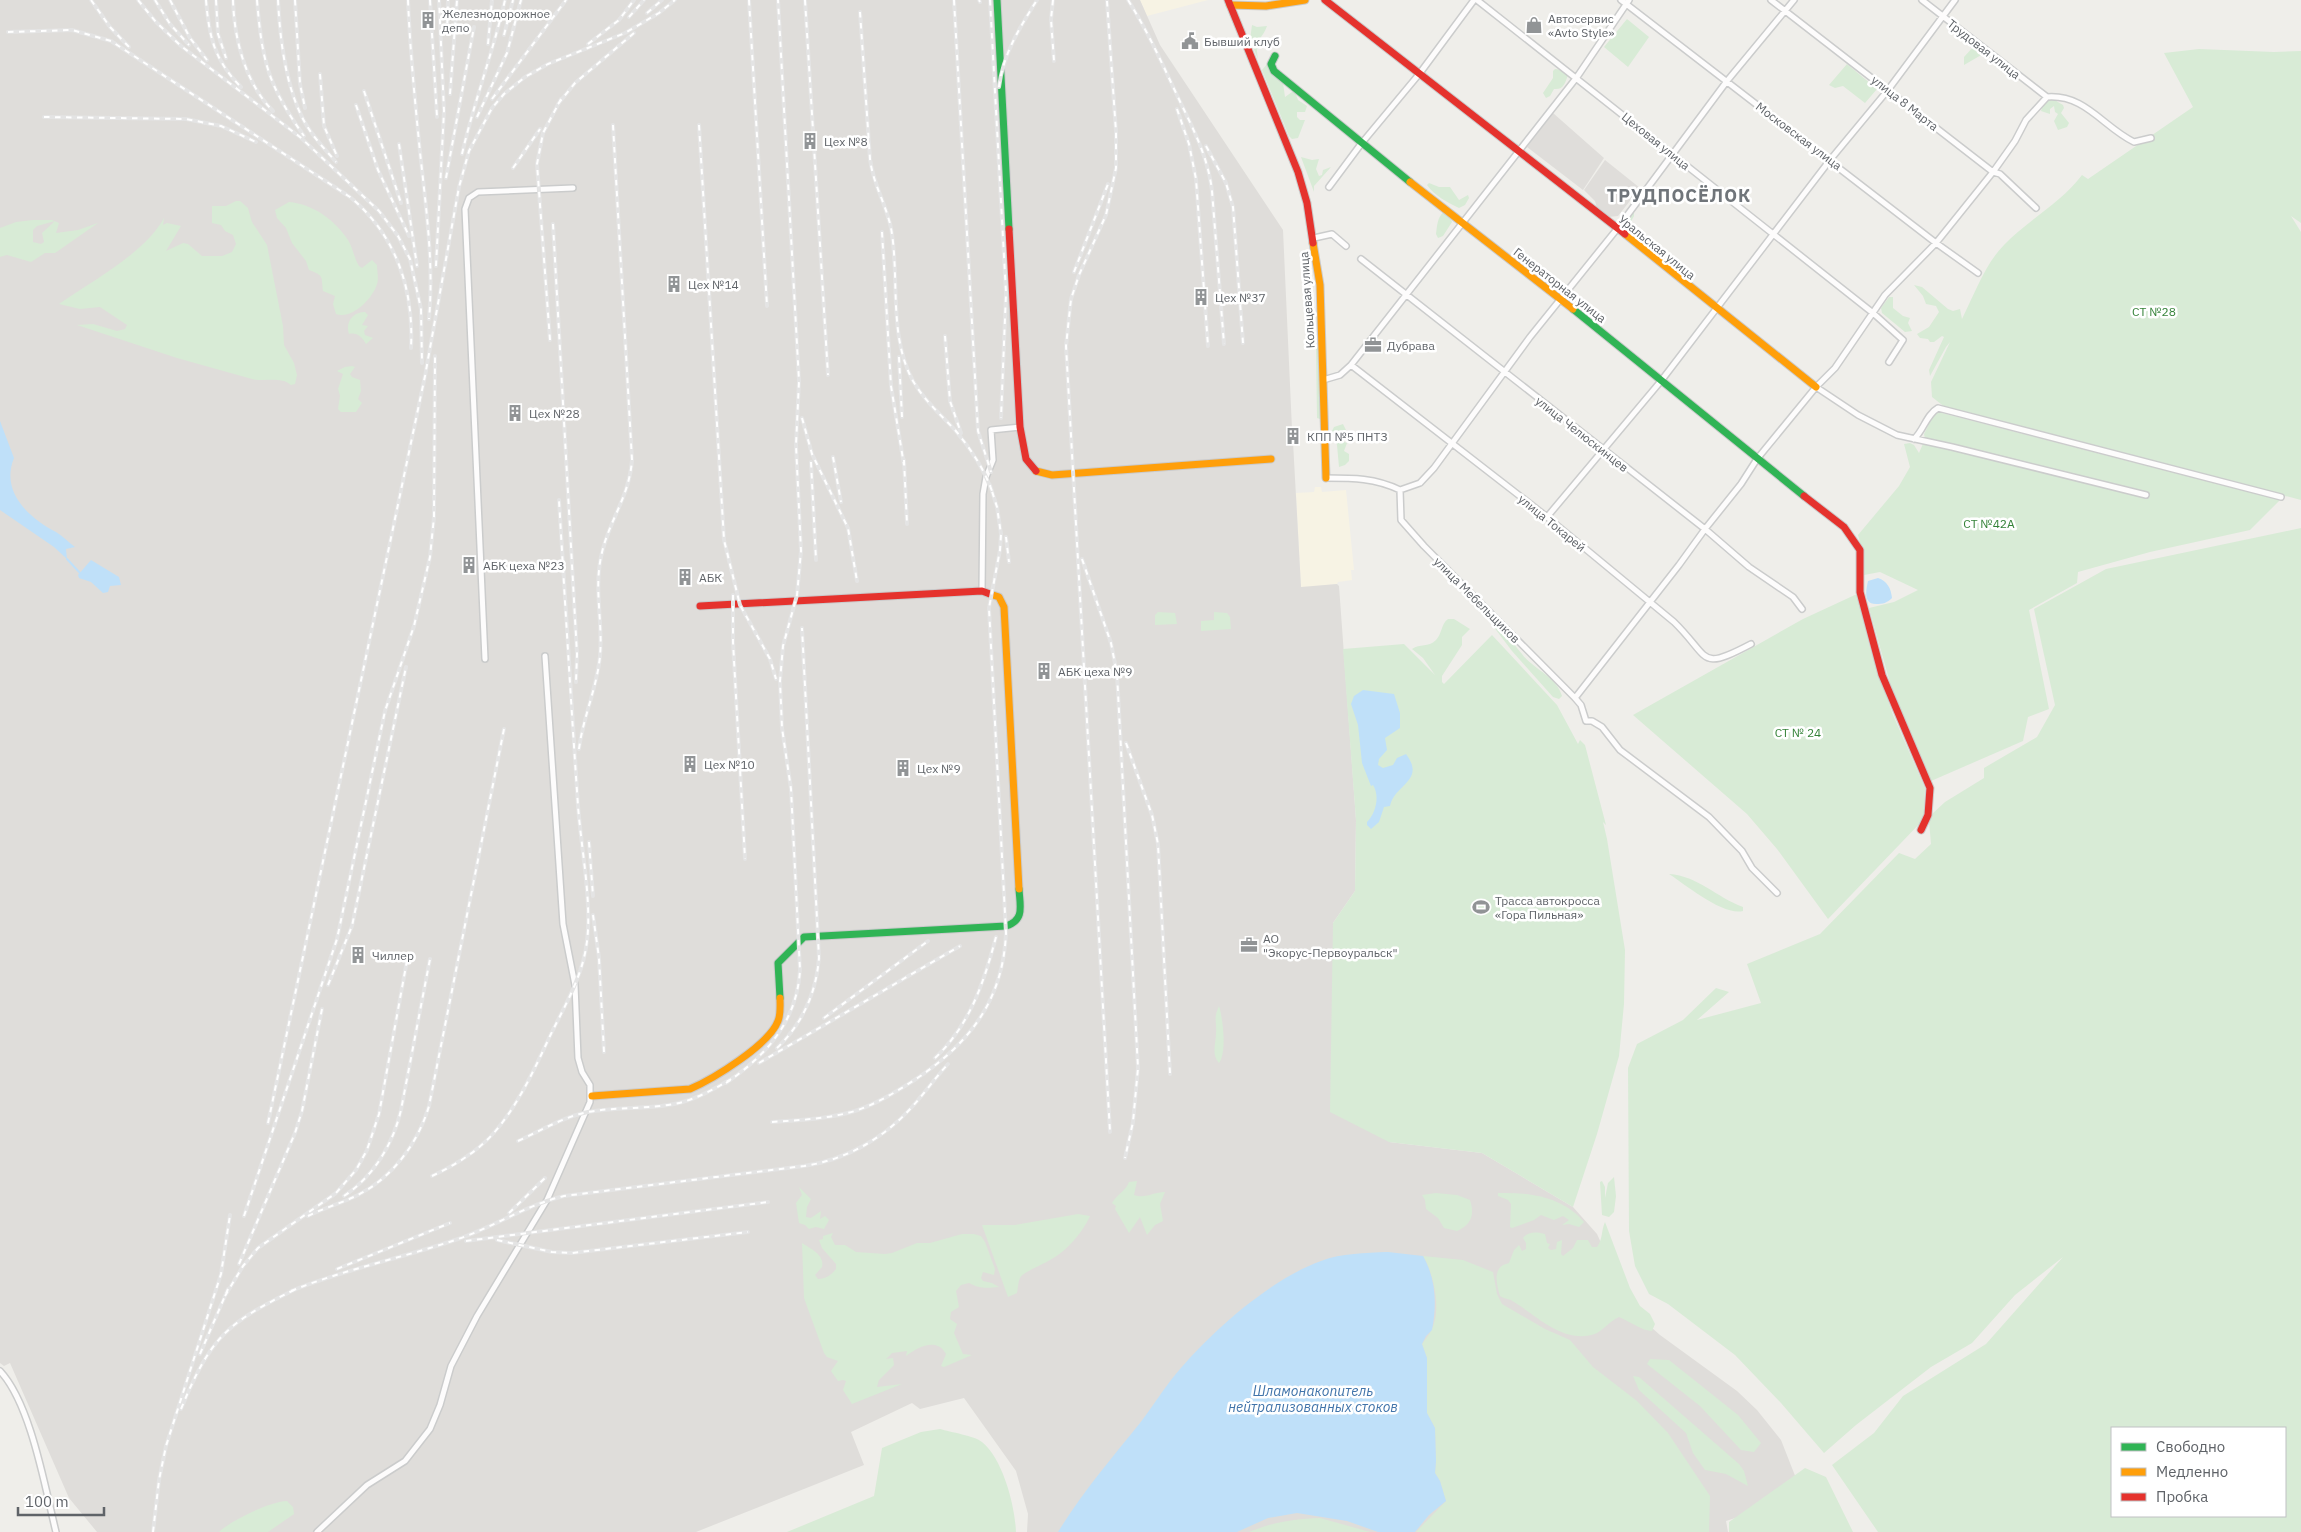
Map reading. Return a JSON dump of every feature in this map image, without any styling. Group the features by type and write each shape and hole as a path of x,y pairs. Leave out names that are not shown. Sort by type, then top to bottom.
{"street":[{"path":"997,0 1020,427 1027,462 1036,472 1043,475 1179,468 1271,459"},
{"path":"1229,3 1266,6 1305,0"},
{"name":"Уральская улица","path":"1325,0 1519,150 1816,388 1858,415 1897,435 1914,440 1952,447 2146,495"},
{"path":"1329,188 1361,144 1420,73 1476,0"},
{"name":"Цеховая улица","path":"1476,0 1577,77 1873,313 1903,340 1889,362"},
{"name":"Московская улица","path":"1621,0 1628,2 1936,243 1978,273"},
{"name":"улица 8 Марта","path":"1771,0 1993,172 2006,179 2036,208"},
{"path":"1400,490 1425,479 1504,373 1617,229 1727,81 1794,0"},
{"name":"Трудовая улица","path":"1922,0 2046,97"},
{"path":"1547,517 1661,381 1718,309 1830,160 1888,90 1954,0"},
{"path":"1323,380 1340,375 1351,365 1461,222 1577,77 1628,2"},
{"name":"Кольцевая улица","path":"1229,3 1298,172 1314,238 1320,285 1326,478 1369,479 1400,490"},
{"name":"Генераторная улица","path":"1275,56 1271,64 1274,71 1361,144 1561,299 1757,460 1844,526 1860,550 1860,592 1882,675 1930,788 1928,815 1921,830"},
{"path":"1575,698 1742,484 1757,460 1816,388 1836,368 1885,295 1936,243 1993,172 2015,141 2026,120 2046,97 2058,96 2091,109 2134,142 2151,138"},
{"path":"485,659 466,203 473,194 478,192 573,188"},
{"path":"1314,238 1332,234 1346,246"},
{"name":"улица Челюскинцев","path":"1361,258 1504,373 1705,529 1749,567 1792,597 1802,609"},
{"name":"улица Токарей","path":"1351,365 1450,444 1547,517 1674,622 1708,659 1728,656 1751,644"},
{"path":"1914,440 1933,411 1938,408 2281,497"},
{"path":"982,591 983,494 986,476 993,460 991,430 1020,427"},
{"name":"улица Мебельщиков","path":"1400,490 1401,520 1424,546 1575,698 1581,705 1586,720 1602,727 1620,750 1709,817 1742,851 1752,868 1778,894"},
{"path":"592,1096 690,1089 701,1085 730,1066 767,1037 775,1026 779,1014 778,962 804,938 1006,926 1012,925 1020,915 1004,607 999,597 982,591 700,606"},
{"path":"317,1532 367,1485 405,1461 426,1436 438,1413 451,1366 477,1316 548,1200 587,1112 592,1096 590,1086 582,1072 578,1058 575,985 564,924 545,656"},
{"path":"0,1372 13,1389 28,1428 56,1532"}],"shaded area":[{"path":"0,0 1140,0 1160,45 1283,230 1292,429 1297,429 1298,441 1293,442 1301,587 1337,584 1339,586 1356,820 1355,891 1333,923 1389,1142 1482,1153 1573,1207 1597,1234 1626,1298 1643,1320 1660,1335 1737,1391 1757,1410 1781,1440 1803,1496 1726,1521 1728,1532 1027,1532 1028,1514 1016,1471 964,1398 920,1409 912,1403 851,1432 864,1465 696,1532 97,1532 69,1498 10,1363 4,1366 0,1363"},
{"path":"1140,0 1208,0 1147,16"},
{"path":"1553,113 1604,158 1583,190 1527,147"},
{"path":"1605,160 1640,188 1618,216 1608,217 1597,208 1595,201 1584,190"},
{"path":"1315,487 1321,487 1322,492 1346,490 1354,570 1351,570 1352,580 1338,582 1337,584 1301,588 1296,493 1314,492"}],"green space":[{"path":"1627,19 1649,37 1628,67 1604,47"},
{"path":"1252,25 1257,27 1267,26 1257,42 1258,59 1250,40"},
{"path":"1974,46 1978,47 1983,54 1964,65 1964,57"},
{"name":"СТ №28","path":"2199,49 2274,52 2301,51 2301,223 2291,216 2301,232 2301,500 1946,408 1932,397 1931,382 1950,342 1930,376 1929,370 1944,337 1942,336 1934,342 1930,342 1928,339 1920,338 1917,334 1929,327 1939,312 1936,306 1926,304 1923,296 1914,285 1922,287 1948,309 1953,311 1960,309 1962,319 1991,261 2013,236 2054,203 2082,175 2088,179 2193,107 2164,53"},
{"path":"1267,64 1274,67 1283,83 1285,97 1295,92 1298,100 1307,106 1305,112 1297,112 1297,117 1300,120 1305,120 1298,138 1292,139 1289,136 1262,70"},
{"path":"1847,64 1877,89 1865,103 1843,86 1835,88 1829,85"},
{"path":"1555,69 1564,70 1568,75 1562,87 1554,89 1550,96 1546,98 1543,93 1553,78 1553,71"},
{"path":"2051,98 2063,105 2064,108 2061,113 2069,123 2067,127 2058,130 2054,121 2058,114 2055,112 2054,106 2050,109 2050,114 2041,111 2043,105"},
{"path":"1301,157 1312,160 1319,159 1316,169 1319,176 1322,175 1323,170 1331,167 1314,186 1314,192"},
{"path":"1429,183 1439,187 1450,187 1459,200 1468,195 1469,198 1465,205 1459,208 1434,192 1427,185"},
{"path":"240,201 248,208 252,222 267,245 283,326 284,345 294,363 297,375 295,384 291,385 278,380 252,379 177,358 77,325 93,324 117,331 125,329 127,325 100,307 80,309 59,304 131,255 155,231 164,218 163,225 167,223 181,226 166,251 183,243 188,244 202,256 222,256 232,252 236,244 233,235 225,231 221,225 212,223 212,206 226,206"},
{"path":"289,202 307,206 323,214 337,226 348,240 359,266 362,268 372,260 377,265 378,280 375,290 355,311 349,314 336,314 333,304 335,296 323,291 320,276 309,270 306,261 292,243 286,228 277,218 275,210"},
{"path":"1634,211 1634,216 1629,225 1638,233 1638,239 1634,240 1621,226"},
{"path":"1444,212 1450,217 1452,222 1443,236 1438,238 1436,234 1438,222"},
{"path":"52,220 55,221 59,223 56,233 78,230 98,223 55,253 45,253 31,262 7,255 0,257 0,228 16,222","holes":["55,221 42,233 44,242 41,244 33,242 33,230 37,226"]},
{"path":"1889,297 1893,297 1893,308 1903,316 1910,318 1908,323 1912,331 1905,332 1882,313 1881,308"},
{"path":"361,312 365,312 368,315 362,325 368,326 364,331 365,335 373,338 366,344 359,336 349,334 348,330 351,318"},
{"path":"1319,346 1320,419 1317,418 1316,348"},
{"path":"352,366 355,367 350,374 352,377 360,380 361,391 358,399 362,403 356,412 341,412 338,409 340,396 338,389 343,374 337,371"},
{"name":"СТ №42А","path":"1938,412 2280,500 2250,530 2150,552 2078,572 2077,583 2029,610 2049,709 2028,717 2023,741 1931,781 1891,686 1869,608 1894,602 1918,590 1880,572 1864,575 1864,557 1858,535 1899,486 1910,467 1904,444 1910,443 1914,445 1919,453 1925,439 1924,434 1934,414"},
{"path":"1343,424 1346,430 1340,438 1341,441 1347,443 1344,451 1349,454 1349,461 1339,467 1337,445 1332,431 1334,427"},
{"path":"2301,528 2301,1532 1878,1532 1832,1465 1874,1433 1903,1396 1986,1344 2063,1257 2015,1295 1972,1343 1931,1367 1856,1425 1824,1453 1781,1403 1735,1355 1668,1304 1649,1294 1635,1266 1629,1231 1628,1068 1637,1044 1683,1020 1716,988 1729,992 1697,1020 1761,1003 1747,964 1820,934 1899,853 1915,859 1931,844 1929,821 1932,814 1945,802 1984,778 1984,768 2037,737 2055,705 2034,609 2106,569"},
{"name":"СТ № 24","path":"1857,594 1870,648 1893,715 1925,788 1924,819 1828,919 1777,849 1747,814 1633,715 1803,619"},
{"path":"1158,612 1175,613 1177,624 1155,625 1155,615"},
{"path":"1214,612 1227,613 1230,617 1231,629 1201,631 1201,621 1214,620"},
{"path":"1484,614 1500,627 1527,659 1550,678 1562,696 1559,699 1553,697 1512,651"},
{"name":"Трасса автокросса «Гора Пильная»","path":"1448,619 1454,619 1470,629 1462,637 1462,645 1442,676 1442,682 1444,684 1492,635 1557,705 1578,744 1580,740 1585,745 1606,825 1603,822 1625,950 1624,1004 1619,1056 1597,1134 1573,1207 1482,1153 1389,1142 1330,1112 1333,923 1355,891 1356,820 1343,649 1404,644 1435,675 1423,658 1412,649 1430,644 1436,640"},
{"path":"1669,874 1698,883 1743,907 1743,911 1725,909 1715,904"},
{"path":"1219,1006 1224,1044 1219,1063 1214,1049 1216,1017"},
{"path":"1614,1177 1616,1196 1614,1212 1609,1217 1602,1215 1600,1182 1602,1181 1605,1187 1605,1198 1608,1183"},
{"path":"1137,1181 1134,1195 1142,1196 1165,1192 1160,1204 1163,1221 1155,1225 1147,1235 1140,1217 1129,1233 1115,1209 1116,1206 1112,1203 1129,1182"},
{"path":"799,1187 811,1199 807,1207 806,1217 811,1218 821,1211 820,1219 825,1216 829,1220 824,1229 816,1227 809,1229 799,1223 796,1203 802,1195"},
{"path":"1436,1193 1457,1195 1470,1200 1472,1215 1466,1226 1457,1231 1444,1228 1438,1218 1426,1209 1425,1200 1422,1195"},
{"path":"1498,1193 1534,1195 1545,1198 1566,1207 1584,1222 1579,1227 1569,1224 1562,1225 1569,1220 1563,1216 1554,1220 1541,1215 1534,1220 1512,1228 1510,1227 1511,1204 1508,1200 1498,1196"},
{"path":"1078,1214 1090,1216 1073,1241 1062,1252 1022,1276 1017,1293 1008,1297 982,1225 1015,1225"},
{"path":"1605,1222 1630,1288 1640,1306 1650,1314 1655,1324 1652,1331 1640,1328 1619,1317 1597,1333 1574,1336 1552,1328 1512,1301 1500,1296 1497,1279 1498,1271 1503,1265 1509,1263 1514,1250 1519,1245 1522,1251 1526,1249 1526,1243 1523,1238 1525,1236 1533,1233 1545,1234 1547,1243 1550,1244 1548,1248 1551,1250 1556,1249 1557,1242 1562,1240 1561,1254 1563,1256 1573,1248 1577,1240 1588,1240 1592,1247 1597,1247"},
{"path":"833,1233 831,1237 835,1245 845,1245 856,1252 885,1254 917,1243 930,1243 962,1234 981,1236 995,1269 994,1275 983,1272 981,1278 983,1281 999,1287 987,1288 969,1283 961,1285 956,1291 959,1307 951,1312 950,1319 957,1324 954,1333 963,1354 972,1355 944,1367 941,1366 946,1354 938,1346 927,1345 906,1356 907,1351 892,1353 886,1359 893,1358 894,1365 879,1380 877,1387 902,1384 852,1404 843,1390 846,1381 838,1381 831,1371 838,1361 827,1357 824,1353 804,1298 802,1243 821,1259 822,1267 815,1275 818,1279 823,1278 836,1269 836,1264 822,1248 819,1240 823,1239 823,1236"},
{"path":"1423,1256 1463,1260 1493,1272 1497,1294 1502,1304 1545,1329 1570,1340 1593,1367 1637,1401 1668,1433 1710,1496 1709,1532 1416,1532 1446,1501 1440,1481 1435,1473 1435,1428 1427,1413 1427,1358 1422,1344 1434,1323 1436,1303 1433,1282"},
{"path":"1650,1359 1669,1360 1738,1415 1761,1443 1754,1452 1741,1450 1700,1406 1647,1364"},
{"path":"1633,1376 1639,1377 1739,1464 1744,1471 1748,1486 1726,1474 1705,1470 1693,1453 1686,1433 1639,1390"},
{"path":"940,1429 974,1438 982,1442 989,1450 1002,1471 1013,1509 1016,1532 787,1532 874,1496 882,1448 921,1432"},
{"path":"1805,1468 1826,1477 1853,1532 1729,1532 1729,1522"},
{"path":"287,1501 293,1507 294,1514 268,1532 219,1532 251,1512 271,1504"},
{"path":"1320,1518 1370,1532 1249,1532 1284,1522"}],"water":[{"path":"0,421 14,458 11,482 14,493 27,511 36,519 75,547 66,549 67,559 54,547 0,510"},
{"path":"91,560 119,577 121,585 110,586 108,592 103,593 91,582 79,578 78,575"},
{"path":"1878,578 1888,585 1892,598 1883,603 1876,604 1869,602 1866,596 1868,581"},
{"path":"1363,690 1394,694 1400,713 1400,728 1385,738 1387,750 1379,759 1378,765 1383,768 1393,765 1397,758 1406,754 1413,770 1411,777 1397,792 1390,806 1384,807 1379,822 1371,829 1367,822 1375,809 1377,799 1375,789 1373,785 1371,786 1362,763 1358,725 1351,704 1354,696"},
{"name":"Шламонакопитель нейтрализованных стоков","path":"1388,1252 1423,1256 1431,1274 1435,1301 1432,1330 1422,1344 1427,1358 1427,1413 1435,1428 1435,1473 1440,1481 1446,1501 1429,1515 1415,1532 1378,1532 1347,1521 1297,1513 1268,1518 1237,1532 1058,1532 1087,1490 1171,1380 1185,1363 1239,1311 1280,1281 1321,1261 1345,1255"}],"waterway":[{"path":"67,559 80,573"}],"railway":[{"path":"91,0 110,27 129,47"},
{"path":"138,0 156,22 181,46 300,137 379,211 398,236 410,259 421,309"},
{"path":"155,0 170,24 189,45"},
{"path":"170,0 190,38 207,60"},
{"path":"206,0 214,47 225,67 241,87"},
{"path":"216,0 218,34 226,58"},
{"path":"233,0 239,44 248,74 263,100 273,111"},
{"path":"257,0 261,40 269,72 282,102 304,136"},
{"path":"278,0 284,61 297,105 310,130 336,162"},
{"path":"295,0 300,84 305,108"},
{"path":"408,0 413,76 429,236 431,278 429,319"},
{"path":"430,0 437,117"},
{"path":"436,266 444,111 439,0"},
{"path":"447,34 448,0"},
{"path":"450,94 457,0"},
{"path":"488,44 492,0"},
{"path":"462,154 505,0"},
{"path":"504,35 513,0"},
{"path":"477,117 507,53 521,0"},
{"path":"492,99 566,0"},
{"path":"588,44 619,20 634,0"},
{"path":"629,17 644,0"},
{"path":"647,13 662,0"},
{"path":"268,1123 425,376 459,187 469,151 492,108 504,94 525,77 548,64 625,33 659,13 675,0"},
{"path":"749,0 767,306"},
{"path":"726,1083 754,1061 777,1035 793,1005 798,988 800,970 791,789 782,728 780,681 783,646 797,595 801,551 796,445 799,381 778,0"},
{"path":"805,0 828,375"},
{"path":"954,0 978,431 991,472"},
{"path":"990,0 1006,293 1001,418"},
{"path":"999,87 1008,52 1037,0"},
{"path":"1053,0 1051,19 1054,61"},
{"path":"1128,0 1159,57 1193,129 1207,165 1212,191 1224,344"},
{"path":"1107,1 1116,132 1116,168 1106,215 1079,275 1071,299 1066,346 1110,1132"},
{"path":"860,12 870,159 891,228 894,247 897,326 900,345 913,381 932,407 955,430 972,452 992,491"},
{"path":"446,178 474,27"},
{"path":"8,32 72,30 111,41 350,197 379,228 399,265 409,305 411,348"},
{"path":"558,104 575,83 634,33"},
{"path":"320,74 324,126 337,156"},
{"path":"364,91 401,203"},
{"path":"550,340 537,164 543,133 561,99"},
{"path":"356,105 378,170 409,236"},
{"path":"1177,109 1189,144 1196,179 1208,346"},
{"path":"44,117 186,119 221,126 256,142"},
{"path":"579,749 600,656 598,582 601,557 608,532 627,487 632,460 613,125"},
{"path":"699,125 724,540 740,605 770,659 776,679"},
{"path":"513,168 540,129"},
{"path":"399,144 417,266"},
{"path":"1206,146 1226,183 1233,207 1243,343"},
{"path":"1074,272 1108,184"},
{"path":"553,224 577,654 576,682"},
{"path":"882,232 891,386 904,465"},
{"path":"421,309 422,363"},
{"path":"945,336 950,401 961,433"},
{"path":"244,1216 337,939 385,711 414,626 430,557 434,517 435,356"},
{"path":"899,357 902,417"},
{"path":"802,418 812,454 848,528 857,581"},
{"path":"833,457 841,502"},
{"path":"904,460 907,524"},
{"path":"811,462 816,560"},
{"path":"772,1122 845,1114 878,1102 913,1081 933,1067 966,1037 990,1001 998,980 1006,933 989,608 1000,550 1001,534 997,507 990,485"},
{"path":"432,1176 455,1164 478,1148 491,1136 509,1113 531,1075 567,1002 585,954 588,926 586,874 578,806 559,500"},
{"path":"1006,537 1009,562"},
{"path":"1082,559 1111,643 1117,674 1138,1068 1133,1122 1125,1158"},
{"path":"733,595 733,642 745,859"},
{"path":"777,1048 794,1028 807,1007 815,983 819,958 802,628"},
{"path":"328,985 352,926 406,667"},
{"path":"308,1216 358,1195 382,1179 393,1169 411,1146 424,1120 429,1106 504,729"},
{"path":"1126,743 1152,815 1158,844 1170,1074"},
{"path":"589,842 593,896"},
{"path":"593,915 599,958 604,1052"},
{"path":"935,1058 958,1032 967,1017 981,986 996,937"},
{"path":"824,1018 928,941"},
{"path":"759,1063 960,946"},
{"path":"225,1296 243,1266 258,1248 336,1193 356,1170 367,1150 379,1114 408,955"},
{"path":"344,1196 355,1188 373,1169 393,1135 401,1110 430,959"},
{"path":"239,1264 295,1133 302,1111 322,1009"},
{"path":"291,1291 332,1276 458,1239 523,1210 564,1196 804,1166 834,1159 862,1146 888,1129 911,1108 948,1064"},
{"path":"518,1141 561,1120 579,1114 598,1110 676,1104 701,1095 731,1079"},
{"path":"509,1213 545,1178"},
{"path":"466,1241 768,1202"},
{"path":"153,1532 159,1480 166,1446 221,1274 230,1215"},
{"path":"337,1269 450,1223"},
{"path":"497,1240 552,1252 572,1253 748,1232"},
{"path":"200,1354 228,1289"},
{"path":"181,1409 202,1364 224,1334 253,1312 296,1289"}],"traffic: fast":[{"path":"997,0 1009,229"},
{"path":"1275,56 1271,64 1274,71 1410,182"},
{"path":"1573,309 1804,496"},
{"path":"780,998 778,963 804,937 1006,926 1019,916 1019,889"}],"traffic: slow":[{"path":"1230,5 1266,6 1305,0"},
{"path":"1410,182 1573,309"},
{"path":"1625,234 1816,387"},
{"path":"1313,243 1320,285 1326,478"},
{"path":"1036,471 1052,475 1271,459"},
{"path":"990,594 999,597 1004,607 1019,889"},
{"path":"592,1096 690,1089 700,1084 726,1069 764,1040 778,1021 780,998"}],"traffic: jam":[{"path":"1228,0 1298,172 1307,203 1313,243"},
{"path":"1325,0 1625,234"},
{"path":"1009,229 1020,427 1026,459 1036,471"},
{"path":"1804,496 1844,527 1860,550 1860,592 1882,675 1930,788 1928,815 1921,830"},
{"path":"700,606 982,591 990,594"}],"place":[{"name":"Железнодорожное депо","path":"428,20"},
{"name":"Автосервис «Avto Style»","path":"1534,25"},
{"name":"Бывший клуб","path":"1190,41"},
{"name":"Цех №8","path":"810,141"},
{"name":"Цех №14","path":"674,284"},
{"name":"Цех №37","path":"1201,297"},
{"name":"Дубрава","path":"1373,345"},
{"name":"Цех №28","path":"515,413"},
{"name":"КПП №5 ПНТЗ","path":"1293,436"},
{"name":"АБК цеха №23","path":"469,565"},
{"name":"АБК","path":"685,577"},
{"name":"АБК цеха №9","path":"1044,671"},
{"name":"Цех №10","path":"690,764"},
{"name":"Цех №9","path":"903,768"},
{"name":"Трасса автокросса «Гора Пильная»","path":"1481,907"},
{"name":"АО \"Экорус-Первоуральск\"","path":"1249,945"},
{"name":"Чиллер","path":"358,955"}],"district":[{"name":"ТРУДПОСЁЛОК","path":"1679,195"}]}
